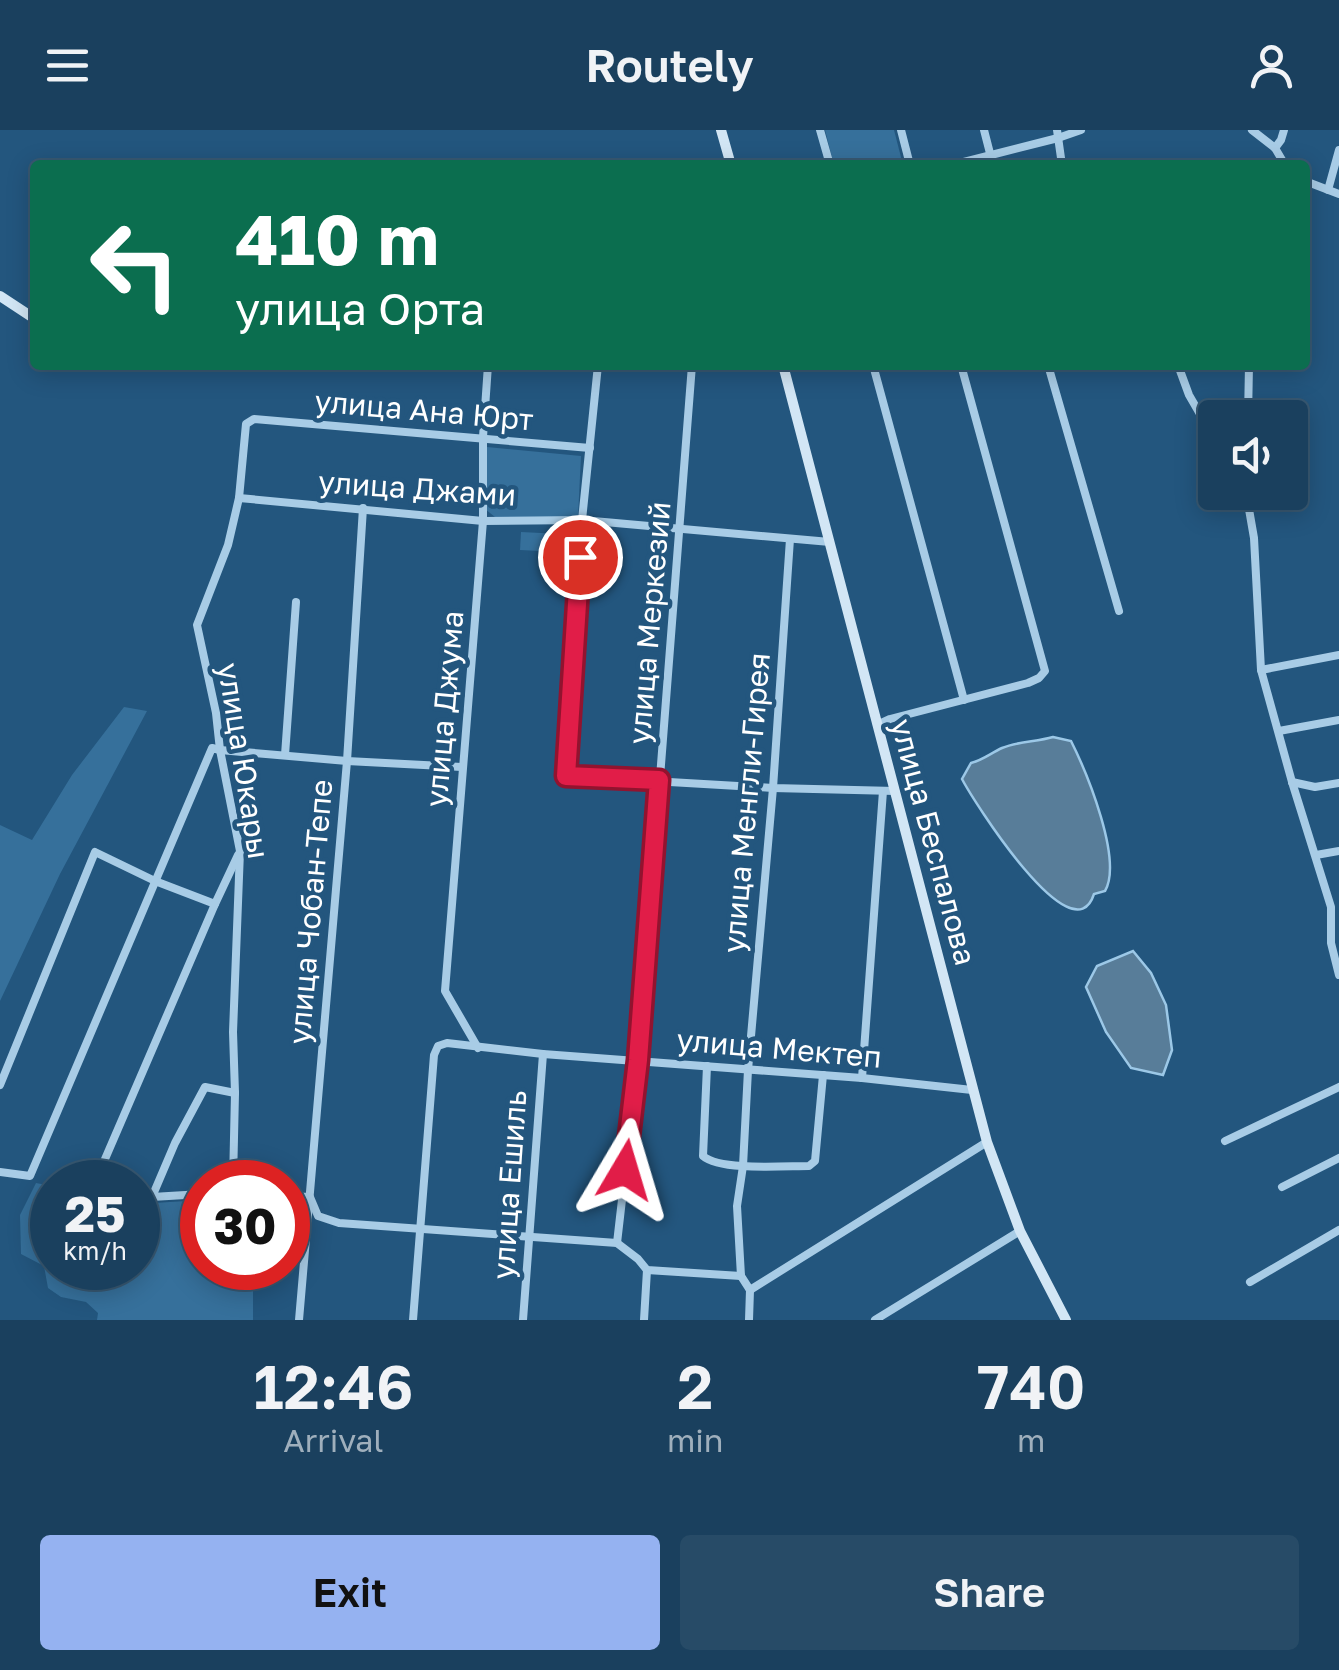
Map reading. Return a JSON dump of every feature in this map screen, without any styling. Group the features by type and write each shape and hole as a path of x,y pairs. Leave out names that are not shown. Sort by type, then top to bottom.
{"main road":[{"path":"721,130 730,160"},
{"path":"0,296 30,317"},
{"name":"улица Беспалова","path":"784,370 877,725 889,791 987,1142 1020,1231 1064,1320"}],"street":[{"path":"820,130 829,160"},
{"path":"901,130 909,160"},
{"path":"984,130 992,160"},
{"path":"971,160 1081,130"},
{"path":"1252,130 1275,148 1283,160"},
{"path":"1275,148 1284,130"},
{"path":"1058,134 1061,160"},
{"path":"1328,190 1339,150"},
{"path":"1310,183 1339,194"},
{"name":"улица Джума","path":"478,1048 445,991 482,521 488,370"},
{"path":"598,370 582,520 566,776 889,791 862,1078"},
{"name":"улица Меркезий","path":"616,1244 638,1060 692,370"},
{"path":"874,370 964,700"},
{"path":"877,725 1028,683 1046,671 962,370"},
{"path":"1049,370 1119,611"},
{"path":"1180,370 1198,411"},
{"path":"1248,400 1249,370"},
{"name":"улица Ана Юрт","path":"254,419 590,448"},
{"name":"улица Юкары","path":"233,1160 232,1032 240,851 197,625 228,545 239,498 246,424 254,419"},
{"name":"улица Джами","path":"239,498 482,521 582,520 830,542"},
{"name":"улица Чобан-Тепе","path":"310,1197 347,761 363,508"},
{"path":"1249,510 1261,670 1334,914 1332,943 1339,975"},
{"name":"улица Менгли-Гирея","path":"740,1276 737,1206 744,1166 748,1070 790,540"},
{"path":"284,755 296,602"},
{"path":"1261,670 1339,655"},
{"path":"1279,731 1339,720"},
{"path":"0,1172 30,1176 212,748 462,767"},
{"path":"1292,782 1316,787 1339,783"},
{"path":"105,1160 240,851"},
{"path":"1316,855 1339,851"},
{"path":"0,1085 95,852 214,904"},
{"name":"улица Мектеп","path":"413,1320 434,1055 438,1046 447,1043 972,1090"},
{"name":"улица Ешиль","path":"524,1320 543,1054"},
{"path":"707,1066 702,1156 708,1161 744,1166 808,1166 815,1161 823,1074"},
{"path":"180,1195 152,1197 204,1087 235,1092"},
{"path":"1225,1141 1339,1087"},
{"path":"750,1290 987,1142"},
{"path":"1282,1187 1339,1158"},
{"path":"310,1197 318,1216 339,1224 616,1244 638,1258 647,1270 644,1320"},
{"path":"1250,1282 1339,1230"},
{"path":"875,1320 1020,1231"},
{"path":"647,1270 740,1276 750,1290 749,1320"},
{"name":"улица Чобан-Тепе","path":"299,1320 302,1290"}],"shaded area":[{"path":"825,130 894,130 902,160 833,160"},
{"path":"487,447 581,456 578,517 495,517 485,509"},
{"path":"521,532 561,534 560,552 520,550"},
{"path":"124,707 147,711 60,874 0,1001 0,825 32,840 72,775"},
{"path":"1053,737 1071,741 1094,794 1110,859 1105,891 1094,894 1083,909 1066,906 1024,869 962,779 971,763 1002,748"},
{"path":"1133,951 1151,973 1166,1005 1172,1050 1163,1075 1131,1068 1106,1032 1086,987 1097,966"},
{"path":"30,1195 30,1259 21,1254 20,1215"},
{"path":"180,1201 180,1290 253,1290 253,1320 97,1320 98,1313 86,1302 61,1297 51,1290 160,1290 160,1203"}],"route":[{"path":"580,557 566,776 659,780 638,1060 625,1170"}]}
